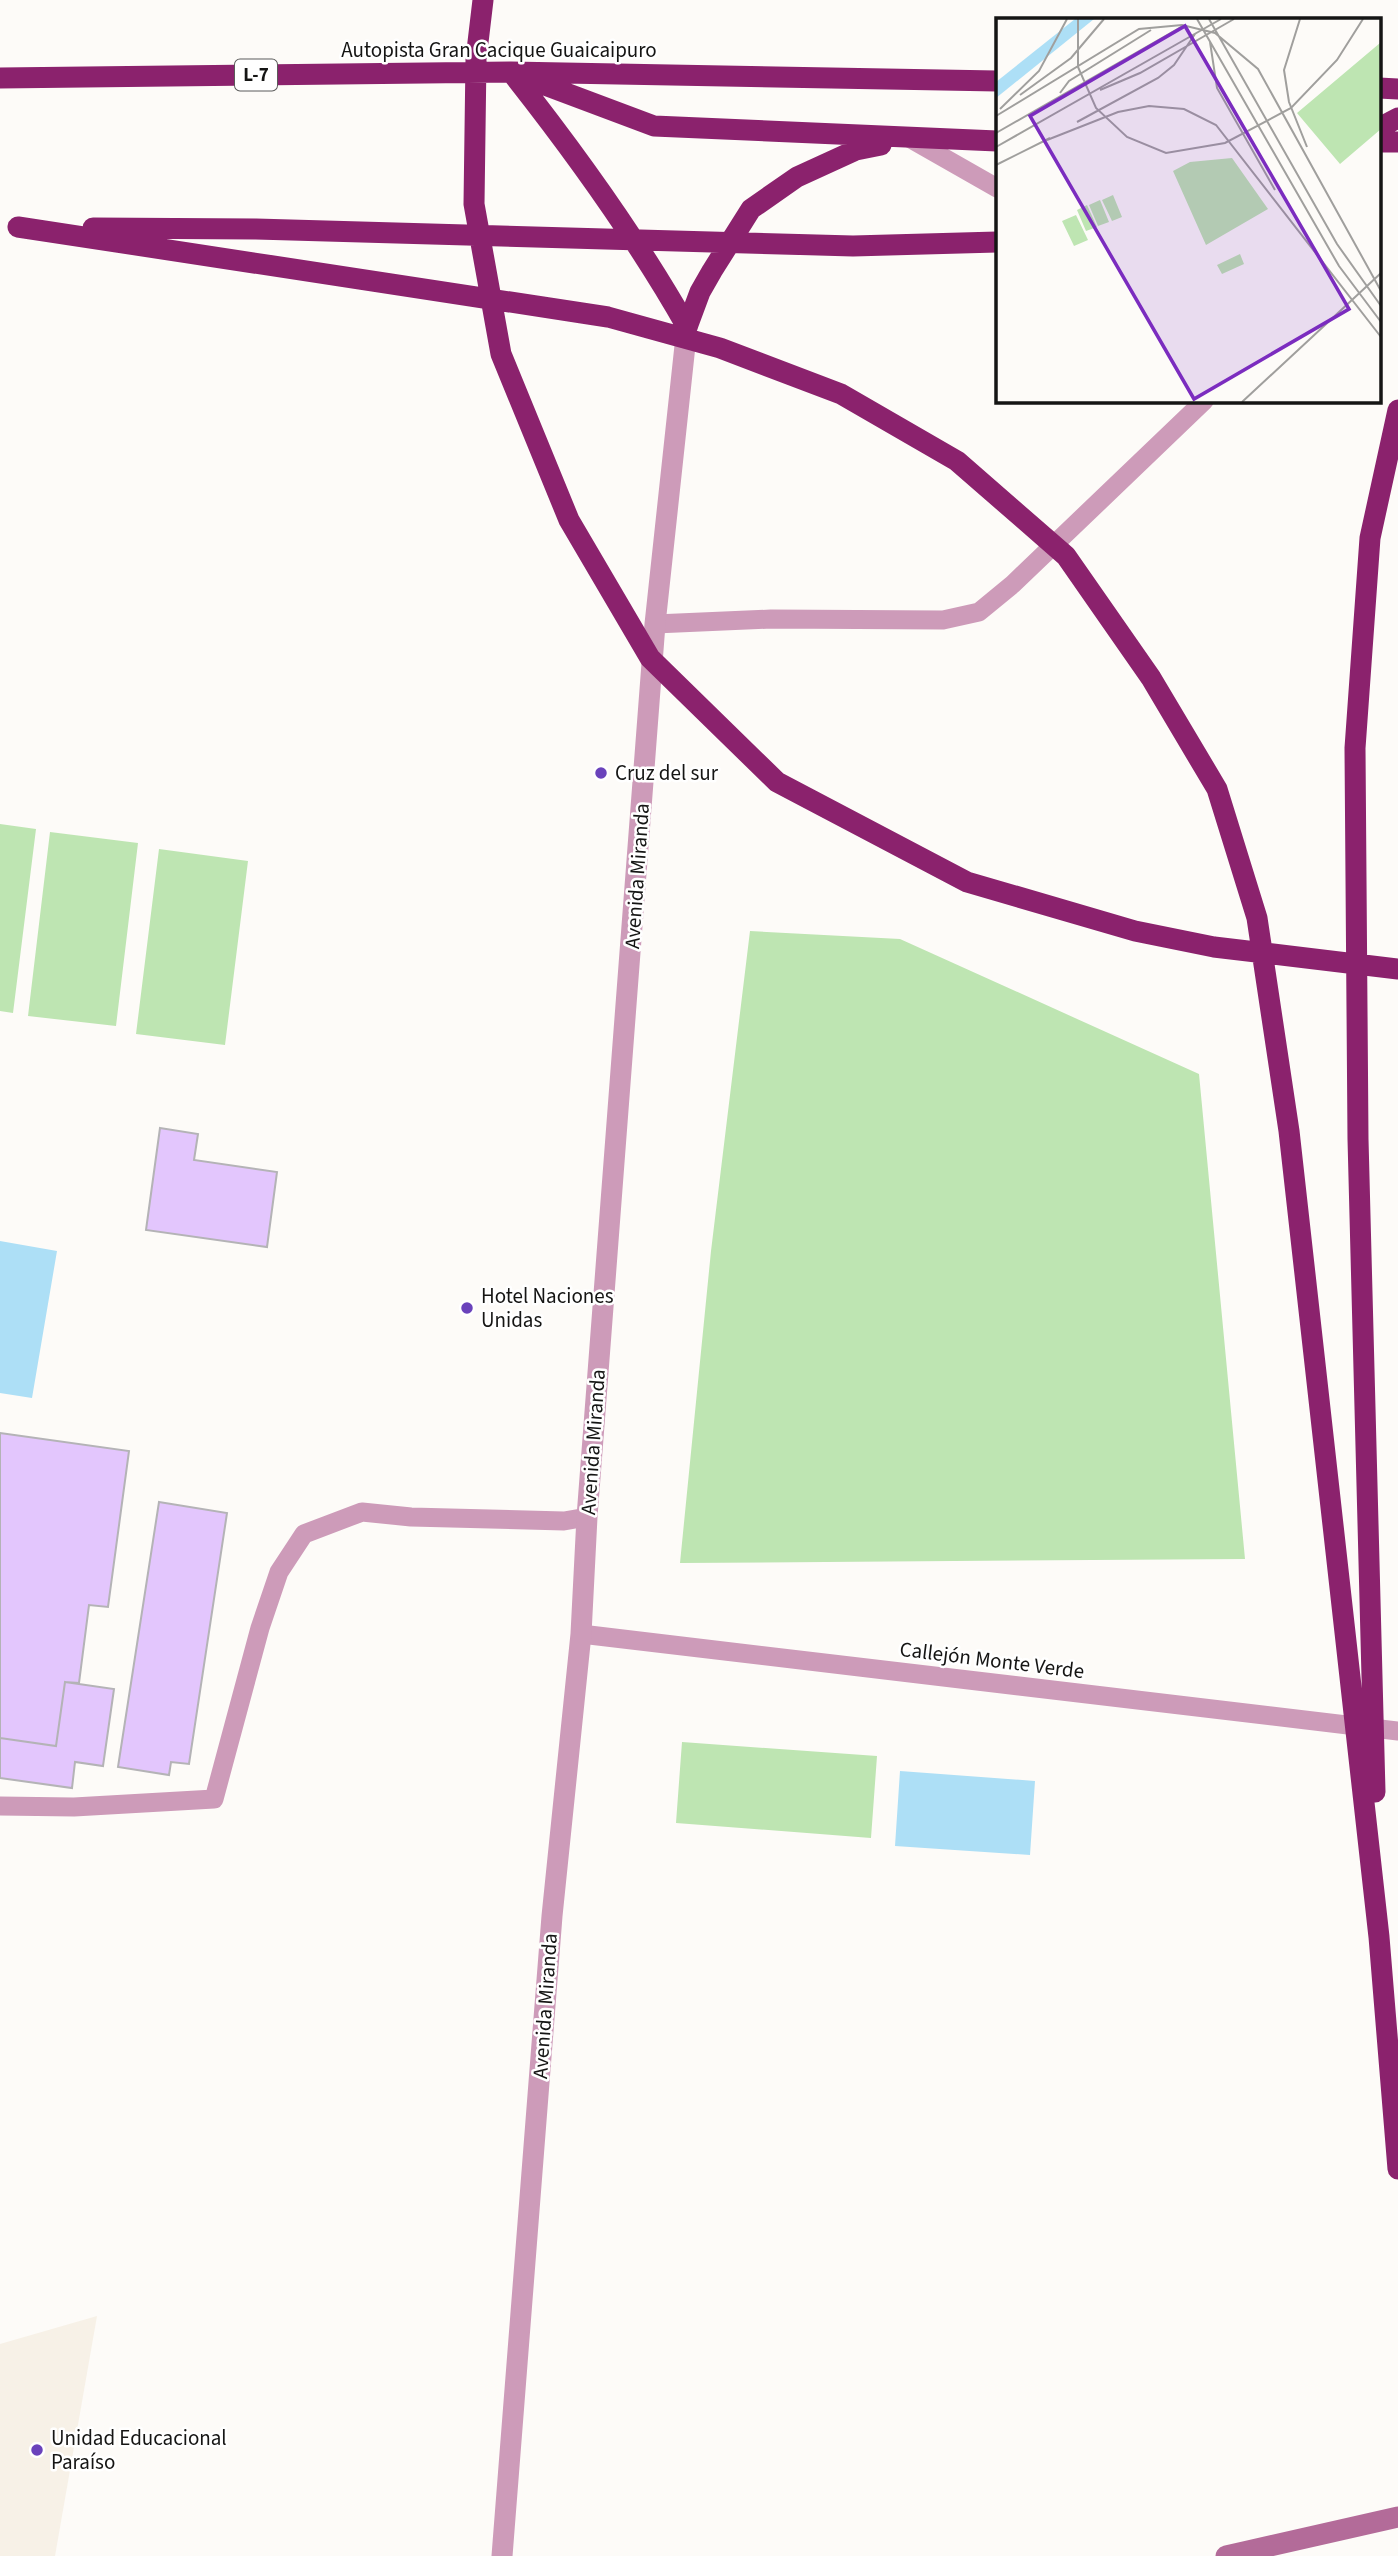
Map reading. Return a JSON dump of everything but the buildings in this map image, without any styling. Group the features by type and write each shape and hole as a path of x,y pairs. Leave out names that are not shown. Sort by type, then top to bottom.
{"highway":[{"path":"483,0 476,59 474,204 500,355 569,520 650,658 777,782 967,882 1135,931 1214,947 1398,969"},
{"path":"511,72 654,127 996,141"},
{"path":"511,72 615,209 687,327"},
{"name":"Autopista Gran Cacique Guaicaipuro","path":"0,78 511,72 996,81"},
{"path":"1380,88 1398,89"},
{"path":"1380,127 1398,118"},
{"path":"687,327 706,282 751,209 797,177 856,150 911,139"},
{"path":"1380,142 1398,142"},
{"path":"9,227 256,229 839,246 996,242"},
{"path":"9,227 608,317 720,348 841,394 957,461 1066,556 1151,678 1217,789 1257,918 1289,1131 1379,1937 1398,2169"},
{"path":"1379,1937 1358,1139 1355,748 1370,538 1398,410"}],"main road":[{"path":"1226,2556 1398,2517"}],"street":[{"name":"Avenida Miranda","path":"502,2556 552,1916 581,1634 587,1517 655,624 687,327"}],"lane":[{"path":"911,139 996,187"},
{"path":"655,624 771,619 943,620 979,612 1013,584 1203,402"},
{"path":"0,1806 74,1807 214,1799 260,1628 275,1583 279,1572 304,1534 362,1513 564,1521 587,1517"},
{"name":"Callejón Monte Verde","path":"581,1634 1398,1731"}],"shaded area":[{"name":"Unidad Educacional Paraíso","path":"97,2316 55,2556 0,2556 0,2344"}],"green space":[{"path":"0,824 36,829 13,1013 0,1011"},
{"path":"50,832 138,843 116,1026 28,1016"},
{"path":"159,849 248,861 225,1045 136,1034"},
{"path":"750,931 900,939 1199,1074 1245,1559 680,1563 711,1251"},
{"path":"682,1742 877,1756 871,1838 676,1823"}],"water":[{"path":"0,1241 57,1251 32,1398 0,1393"},
{"path":"900,1771 1035,1781 1030,1855 895,1846"}],"place":[{"name":"Cruz del sur","path":"601,773"},
{"name":"Hotel Naciones Unidas","path":"467,1308"},
{"name":"Unidad Educacional Paraíso","path":"37,2450"}]}
